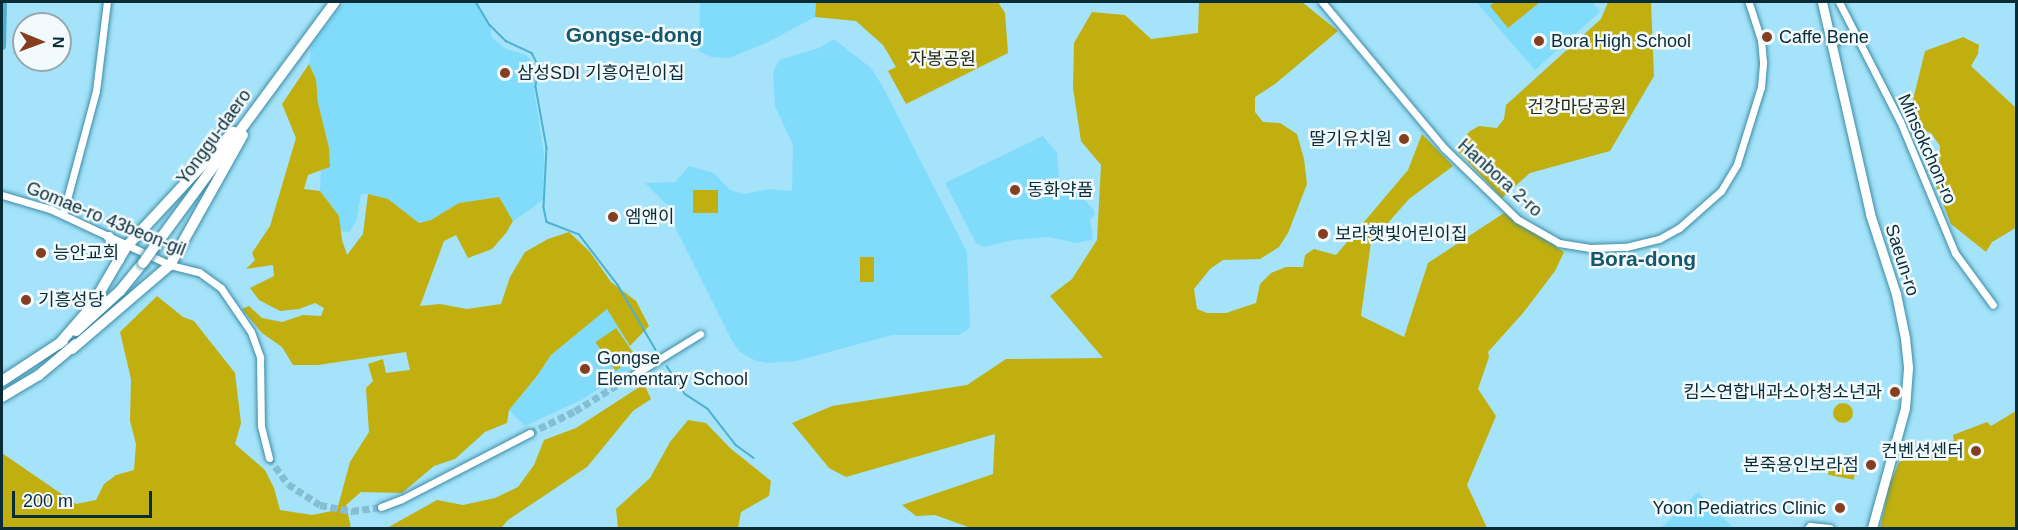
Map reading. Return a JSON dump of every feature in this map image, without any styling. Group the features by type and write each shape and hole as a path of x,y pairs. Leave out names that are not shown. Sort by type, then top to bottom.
{"highway":[{"name":"Yonggu-daero","path":"2,397 39,375 72,348 111,305 336,2"},
{"path":"59,344 91,307 127,246 218,145 250,115"},
{"path":"72,348 170,265 249,126 250,115"},
{"path":"109,237 119,250 119,260"},
{"name":"Yonggu-daero","path":"2,381 59,344 89,321 120,291"}],"main road":[{"name":"Saeun-ro","path":"1822,2 1869,214 1896,294 1908,368 1905,408 1872,528"}],"street":[{"path":"63,214 101,68 107,2"},
{"name":"Hanbora 2-ro","path":"1322,2 1444,148 1517,219 1559,243 1589,248 1626,247 1659,239 1679,228 1721,191 1737,164 1761,87 1763,62 1761,40 1749,2"},
{"name":"Minsokchon-ro","path":"1839,2 1900,121 1955,253 1993,305"},
{"path":"1832,42 1855,35"},
{"name":"Gomae-ro 43beon-gil","path":"4,195 63,214 170,265 191,269 209,277 225,293 256,342 262,376 261,426 269,458"},
{"path":"109,237 130,240 136,236"},
{"path":"632,376 700,334"},
{"path":"381,507 402,499 531,433"},
{"path":"1808,528 1810,526 1830,528"}],"shaded area":[{"path":"345,2 475,2 491,29 491,37 506,49 526,55 534,63 536,70 534,89 544,155 543,199 513,221 498,197 459,203 431,220 419,223 368,194 361,194 357,218 350,232 341,231 339,216 320,191 321,170 330,166 329,148 318,103 316,79 309,64 312,45"},
{"path":"700,2 816,2 815,17 766,43 729,58 711,57 699,51"},
{"name":"Bora High School","path":"1476,2 1593,2 1600,12 1535,70"},
{"path":"834,39 871,68 883,87 967,252 970,328 959,335 892,335 796,361 768,363 756,361 740,352 732,341 671,219 669,207 645,183 675,182 689,166 714,173 730,190 744,194 769,189 792,191 793,145 775,106 773,73 779,60 819,48"},
{"path":"1043,136 1057,153 1059,180 1065,181 1073,176 1082,197 1093,209 1095,214 1090,219 1093,239 1077,243 1049,237 1013,240 985,247 976,243 945,183"},
{"name":"Gongse Elementary School","path":"607,309 639,362 583,399 525,426 509,410 551,355"},
{"path":"1698,492 1733,528 1661,528"}],"green space":[{"name":"자봉공원","path":"816,2 998,2 1005,13 1008,53 906,104 888,71 896,67 883,45 856,21 815,17"},
{"path":"1199,2 1302,2 1338,31 1275,84 1255,97 1255,112 1263,122 1280,123 1297,134 1304,159 1307,184 1288,233 1279,247 1260,259 1223,260 1210,269 1194,289 1197,309 1207,313 1226,313 1256,303 1260,284 1271,273 1286,267 1303,267 1305,255 1314,249 1336,255 1408,170 1422,134 1453,166 1409,199 1371,242 1361,316 1404,337 1428,263 1504,213 1564,252 1555,271 1523,313 1488,352 1489,357 1478,389 1496,416 1467,485 1487,528 971,528 935,515 916,516 902,505 993,474 995,434 846,477 829,468 792,423 832,406 967,385 1006,359 1103,358 1050,296 1072,279 1097,240 1101,165 1081,141 1073,88 1074,43 1092,12 1125,15 1151,39 1198,33"},
{"path":"1495,2 1540,2 1508,28 1490,6"},
{"name":"건강마당공원","path":"1608,2 1651,2 1654,76 1610,151 1530,173 1502,198 1455,148 1470,131 1479,126 1497,128 1504,119 1506,105 1601,19"},
{"path":"1963,37 1979,45 1978,54 1971,66 2016,108 2016,224 2014,229 1992,242 1986,252 1951,224 1932,176 1939,168 1940,146 1931,133 1918,128 1912,104 1925,51"},
{"path":"309,64 316,79 318,103 329,148 330,167 308,175 304,189 320,191 339,216 342,240 347,255 363,234 368,194 388,199 419,223 431,220 459,203 499,197 513,221 506,233 492,249 468,258 456,235 444,241 420,306 440,304 467,309 501,304 510,277 525,252 548,239 569,232 590,252 611,282 636,301 649,326 630,346 607,309 551,355 509,410 507,423 485,432 455,459 434,466 402,493 361,492 346,505 351,528 2,528 2,453 76,504 96,500 104,484 116,475 134,470 136,444 130,421 131,379 120,332 157,296 183,317 194,321 235,373 241,423 235,444 265,470 274,488 280,510 312,515 337,510 350,462 369,432 366,388 373,381 368,364 383,359 386,373 410,370 406,352 318,365 293,365 282,347 262,333 242,309 249,306 262,318 282,322 303,315 321,316 324,308 315,303 299,309 280,311 259,300 250,288 274,276 273,265 246,269 255,260 252,253 270,226 296,138 282,104"},
{"path":"693,190 718,190 718,213 693,213"},
{"path":"860,257 874,257 874,282 860,282"},
{"path":"616,328 636,357 616,371 596,342"},
{"path":"644,384 651,399 633,411 587,467 508,520 501,528 387,528 437,500 463,505 495,498 518,487 534,465 544,440 576,428"},
{"path":"1843,403 1850,406 1853,413 1850,420 1843,423 1836,420 1833,413 1836,406"},
{"path":"2016,411 2016,528 1880,528 1889,487 1899,462 1954,440 1953,435 1987,422 1991,426"},
{"path":"688,420 706,423 730,448 771,481 769,496 741,512 738,528 618,528 616,509 650,478 670,442"},
{"path":"1831,460 1857,465 1854,480 1828,475"}],"waterway":[{"path":"2,46 3,2"},
{"path":"476,2 490,25 506,41 532,53 539,67 536,87 547,148 544,208 547,222 579,234 618,285 656,350"},
{"path":"667,366 685,394 708,409 736,445 754,458"}],"tunnel":[{"path":"530,433 575,411 632,376"},
{"path":"269,458 288,484 320,505 352,511 381,507"}],"place":[{"name":"Caffe Bene","path":"1767,37"},
{"name":"Bora High School","path":"1539,41"},
{"name":"삼성SDI 기흥어린이집","path":"505,73"},
{"name":"딸기유치원","path":"1404,139"},
{"name":"동화약품","path":"1015,190"},
{"name":"엠앤이","path":"613,217"},
{"name":"보라햇빛어린이집","path":"1323,234"},
{"name":"능안교회","path":"41,253"},
{"name":"기흥성당","path":"26,300"},
{"name":"Gongse Elementary School","path":"585,369"},
{"name":"킴스연합내과소아청소년과","path":"1895,392"},
{"name":"컨벤션센터","path":"1976,451"},
{"name":"본죽용인보라점","path":"1871,465"},
{"name":"Yoon Pediatrics Clinic","path":"1840,508"}],"district":[{"name":"Gongse-dong","path":"634,35"},
{"name":"Bora-dong","path":"1643,259"}]}
